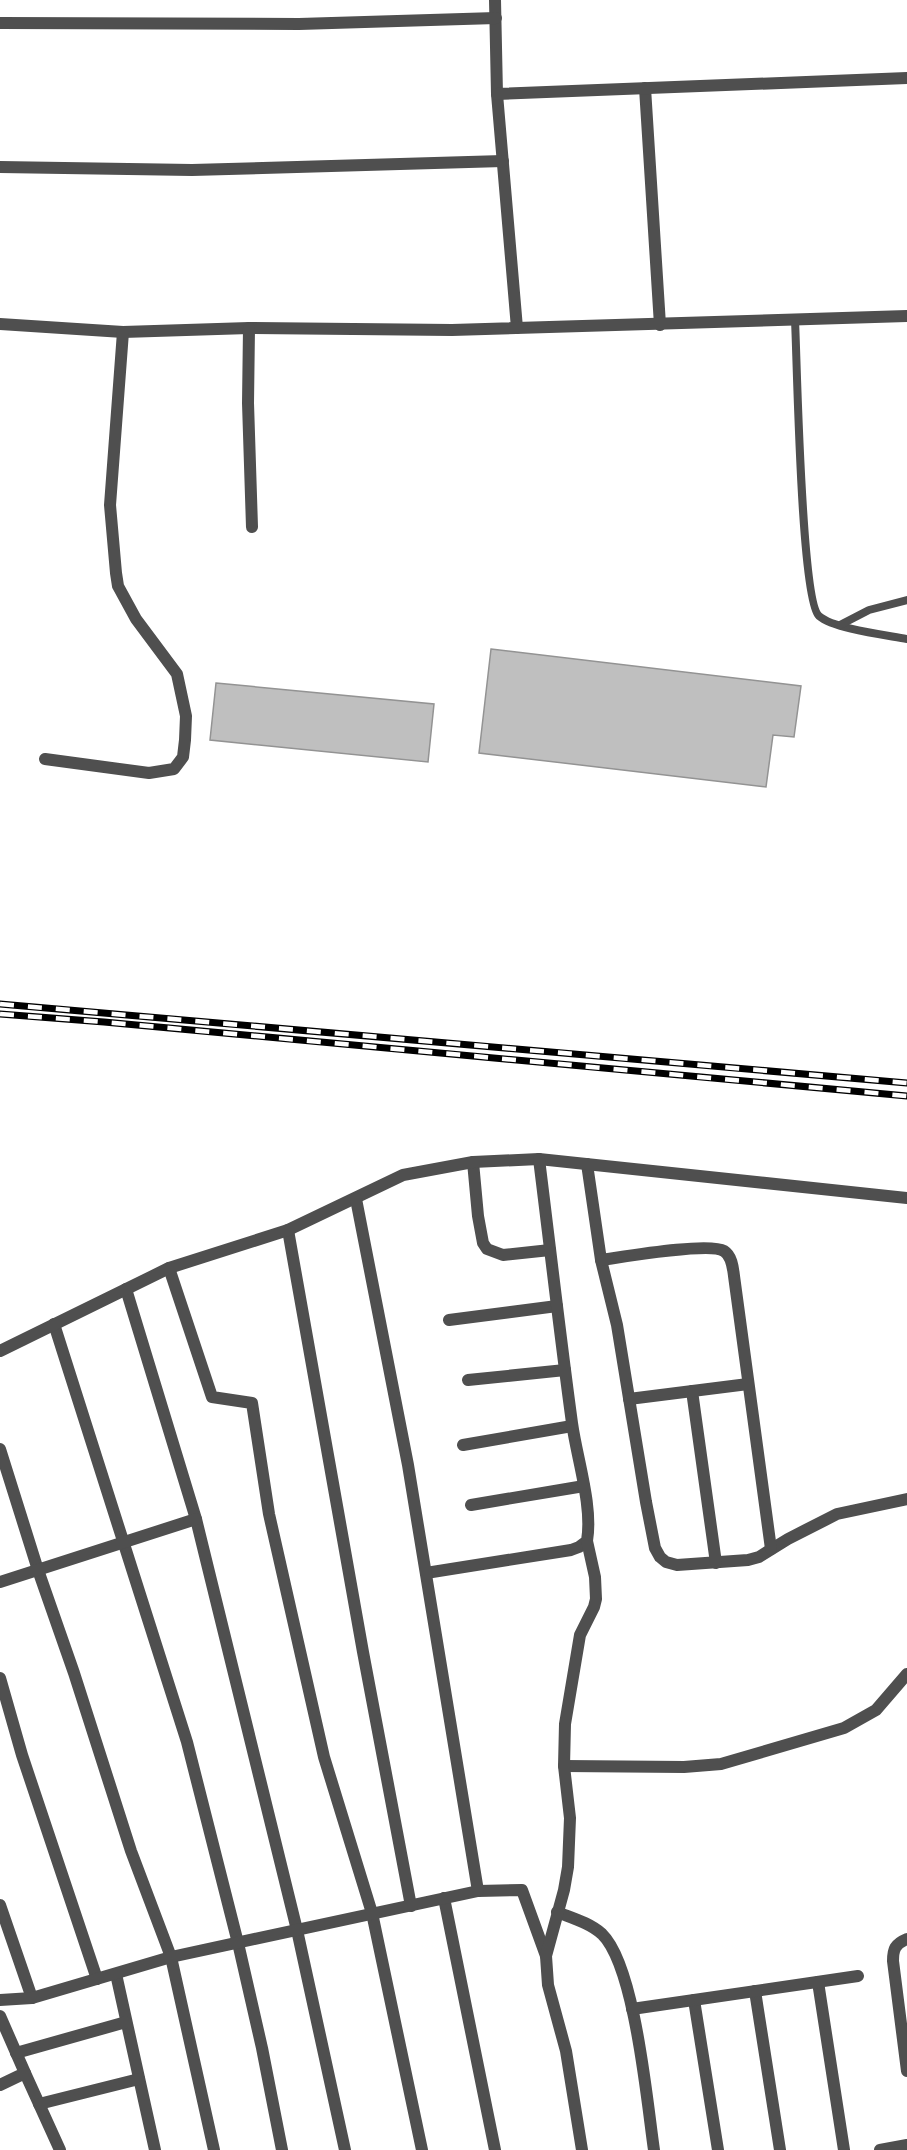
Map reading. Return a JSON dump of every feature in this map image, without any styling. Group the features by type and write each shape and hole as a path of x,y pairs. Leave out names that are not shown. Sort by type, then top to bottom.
{"street":[{"path":"495,0 497,94 517,328"},
{"path":"0,23 299,24 495,18"},
{"path":"497,94 907,78"},
{"path":"645,88 660,325"},
{"path":"0,167 192,170 503,161"},
{"path":"0,324 123,332 249,328 452,330 907,316"},
{"path":"249,328 248,403 252,527"},
{"path":"45,759 149,773 174,769 183,757 186,716 177,674 136,619 118,586 110,505 123,332"},
{"path":"539,1159 572,1426 584,1486 589,1532 587,1541 595,1577 596,1599 580,1635 565,1724 564,1766 570,1818 566,1879 546,1956"},
{"path":"0,1351 169,1268 288,1230 403,1175 473,1162 539,1159 907,1198"},
{"path":"473,1162 478,1216 483,1244 487,1249 503,1255 550,1250"},
{"path":"587,1164 602,1260 617,1325 646,1502 655,1548 660,1557 677,1566 748,1560 759,1557 837,1514 907,1499"},
{"path":"356,1199 405,1448 478,1891"},
{"path":"288,1230 363,1653 411,1906"},
{"path":"602,1260 703,1248 723,1250 729,1256 771,1549"},
{"path":"169,1268 212,1397 252,1403 268,1514 324,1757 372,1913 422,2150"},
{"path":"126,1289 196,1519 297,1930 345,2150"},
{"path":"448,1320 557,1306"},
{"path":"54,1324 187,1742 238,1943 282,2150"},
{"path":"468,1380 565,1370"},
{"path":"629,1399 748,1384"},
{"path":"692,1391 716,1563"},
{"path":"463,1445 572,1426"},
{"path":"0,1449 131,1851 171,1957 214,2150"},
{"path":"471,1505 584,1486"},
{"path":"0,1582 196,1519"},
{"path":"426,1573 571,1550 587,1541"},
{"path":"564,1766 684,1767 721,1764 844,1728 876,1710 907,1674"},
{"path":"0,1678 22,1755 97,1979"},
{"path":"0,2000 32,1998 171,1957 372,1913 478,1891 522,1890 546,1956 548,1985 566,2051 582,2150"},
{"path":"444,1898 495,2150"},
{"path":"0,1905 32,1998"},
{"path":"557,1912 588,1925 602,1934 610,1944 624,1975 632,2009 654,2150"},
{"path":"907,1940 896,1945 893,1951 893,1961 907,2071"},
{"path":"116,1974 155,2150"},
{"path":"632,2009 858,1976"},
{"path":"818,1982 844,2150"},
{"path":"755,1991 780,2150"},
{"path":"694,2000 717,2150"},
{"path":"0,2016 56,2149"},
{"path":"16,2053 126,2022"},
{"path":"0,2085 25,2073"},
{"path":"39,2104 139,2079"},
{"path":"880,2150 907,2145"}],"lane":[{"path":"795,320 803,515 809,588 815,612 819,617 840,625 907,639"},
{"path":"840,625 869,610 907,600"}],"building":[{"path":"491,649 801,686 794,737 773,735 766,787 479,753"},
{"path":"216,683 434,704 428,762 210,740"}],"railway":[{"path":"0,1004 907,1083"},
{"path":"0,1014 907,1096"}]}
